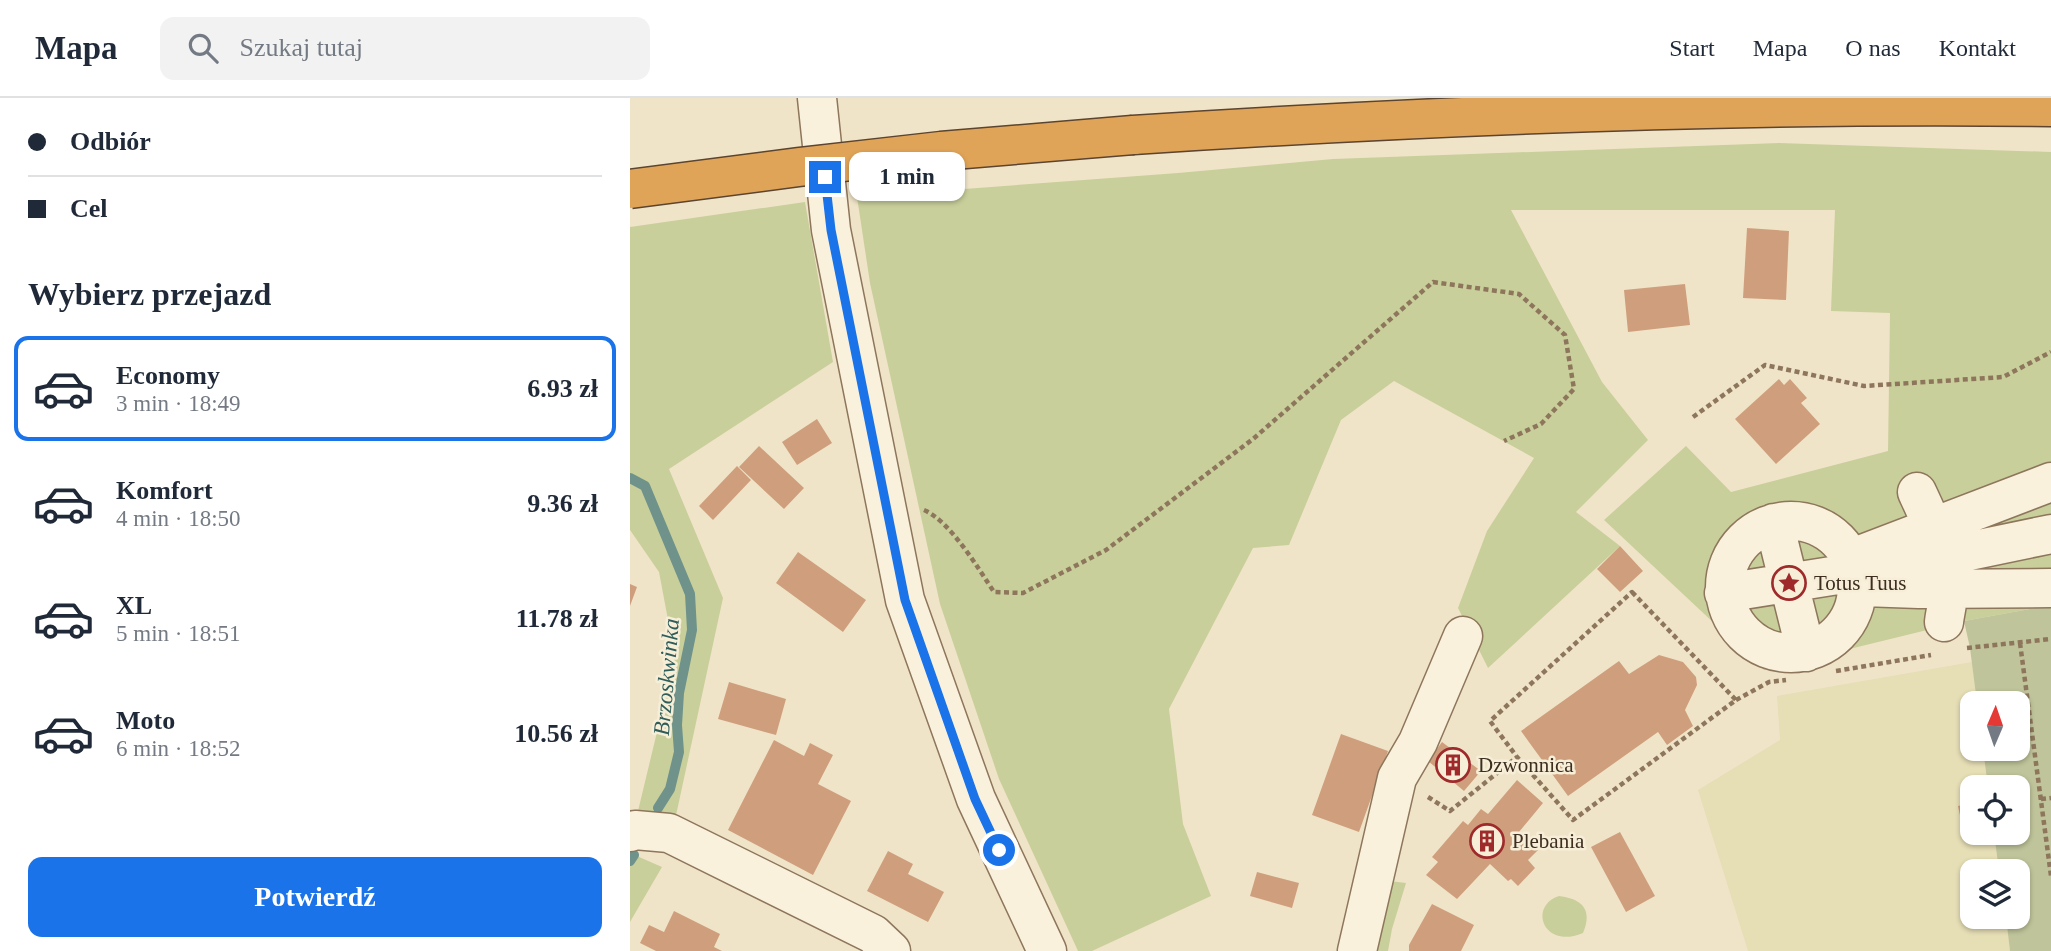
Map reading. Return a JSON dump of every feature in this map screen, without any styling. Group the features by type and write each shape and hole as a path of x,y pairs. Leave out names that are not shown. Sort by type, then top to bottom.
{"highway":[{"path":"630,190 941,151 1310,123 1811,107 2051,107"}],"street":[{"path":"817,98 831,230 905,600 975,799 1047,951"},
{"path":"1945,600 2051,482"},
{"path":"1917,492 1945,600"},
{"path":"1797,520 1819,527 1838,539 1855,572 1857,600 1850,620 1837,637 1819,648 1812,667 1799,654 1777,653 1757,645 1741,632 1730,614 1724,593 1727,570 1736,549 1752,533 1774,523 1797,520"},
{"path":"1774,523 1812,667"},
{"path":"1855,572 1945,600 2051,534"},
{"path":"1724,593 1855,572 1945,600 2051,588"},
{"path":"1357,951 1397,778 1418,743 1463,636"},
{"path":"630,832 635,830 668,834 873,934 891,951"}],"path":[{"path":"886,504 907,503 932,514 964,548 994,592 1023,593 1106,550 1253,439 1433,282 1519,294 1565,335 1574,389 1541,424 1504,441"},
{"path":"1693,416 1765,365 1864,386 2003,377 2051,352"},
{"path":"1736,701 1632,592 1490,721 1517,757 1573,820 1736,701 1769,682 1812,667 1945,600 2020,643 2051,639"},
{"path":"2020,643 2051,876"},
{"path":"1419,792 1450,811 1517,757"},
{"path":"2041,799 2051,798"}],"shaded area":[{"path":"1972,662 1976,691 1960,691 1960,761 1985,761 1986,775 1960,775 1960,845 1996,845 1997,859 1960,859 1960,929 2007,929 2010,951 1748,951 1698,790 1780,740 1777,696"}],"green space":[{"path":"1779,143 2051,152 2051,605 1964,621 1764,670 1604,520 1686,446 1731,492 1888,451 1890,313 1831,311 1835,210 1511,210 1602,382 1648,440 1576,512 1620,546 1488,668 1458,608 1487,531 1534,458 1394,381 1341,420 1289,545 1253,548 1169,709 1183,824 1211,896 1092,951 1078,951 999,779 940,604 870,283 857,197 1333,159"},
{"path":"805,202 833,362 669,469 723,598 675,820 638,811 675,657 659,572 630,530 630,227"},
{"path":"2051,605 2051,951 2010,951 2007,929 2030,929 2030,859 1997,859 1996,845 2030,845 2030,775 1986,775 1985,761 2030,761 2030,691 1975,691 1964,621"},
{"path":"630,853 662,867 630,922"},
{"path":"1390,881 1406,883 1388,951 1370,951"},
{"path":"1559,896 1574,900 1583,907 1587,918 1583,933 1569,937 1558,936 1544,925 1544,908 1549,901"}],"building":[{"path":"1747,228 1789,231 1786,300 1743,298"},
{"path":"1685,284 1690,325 1628,332 1624,290"},
{"path":"1779,379 1784,385 1790,379 1807,398 1801,403 1820,424 1776,464 1735,419"},
{"path":"817,419 832,443 797,465 782,442"},
{"path":"759,446 804,488 784,509 739,467"},
{"path":"737,466 751,480 713,520 699,506"},
{"path":"1620,546 1643,571 1620,592 1597,569"},
{"path":"798,552 866,600 843,632 776,583"},
{"path":"630,584 637,587 630,606"},
{"path":"1659,655 1683,662 1696,677 1697,685 1685,710 1693,726 1667,745 1658,732 1568,796 1521,731 1619,661 1629,674"},
{"path":"729,682 786,699 776,735 718,719"},
{"path":"1341,734 1388,751 1359,832 1312,815"},
{"path":"774,740 804,756 810,743 833,755 818,784 851,801 813,875 728,830"},
{"name":"Dzwonnica","path":"1442,742 1481,771 1464,791 1428,761"},
{"name":"Plebania","path":"1517,780 1543,803 1519,832 1538,850 1528,860 1535,868 1518,886 1511,879 1508,881 1490,864 1457,899 1426,875 1438,862 1432,857 1463,821 1468,825 1481,809 1488,814"},
{"path":"1620,832 1655,896 1626,912 1591,847"},
{"path":"888,851 913,864 908,874 944,892 928,922 867,891"},
{"path":"1257,872 1299,883 1292,908 1250,896"},
{"path":"1432,904 1474,925 1461,951 1409,951 1409,945"},
{"path":"674,911 720,934 714,947 722,951 656,951 640,943 649,925 664,932"}],"waterway":[{"name":"Brzoskwinka","path":"630,478 645,486 690,594 692,630 679,693 679,752 670,789 658,808"},
{"name":"Brzoskwinka","path":"630,861 634,855"}],"place":[{"name":"Totus Tuus","path":"1789,583"},
{"name":"Dzwonnica","path":"1453,765"},
{"name":"Plebania","path":"1487,841"}],"route":[{"path":"825,177 831,230 905,600 975,799 999,850"}]}
